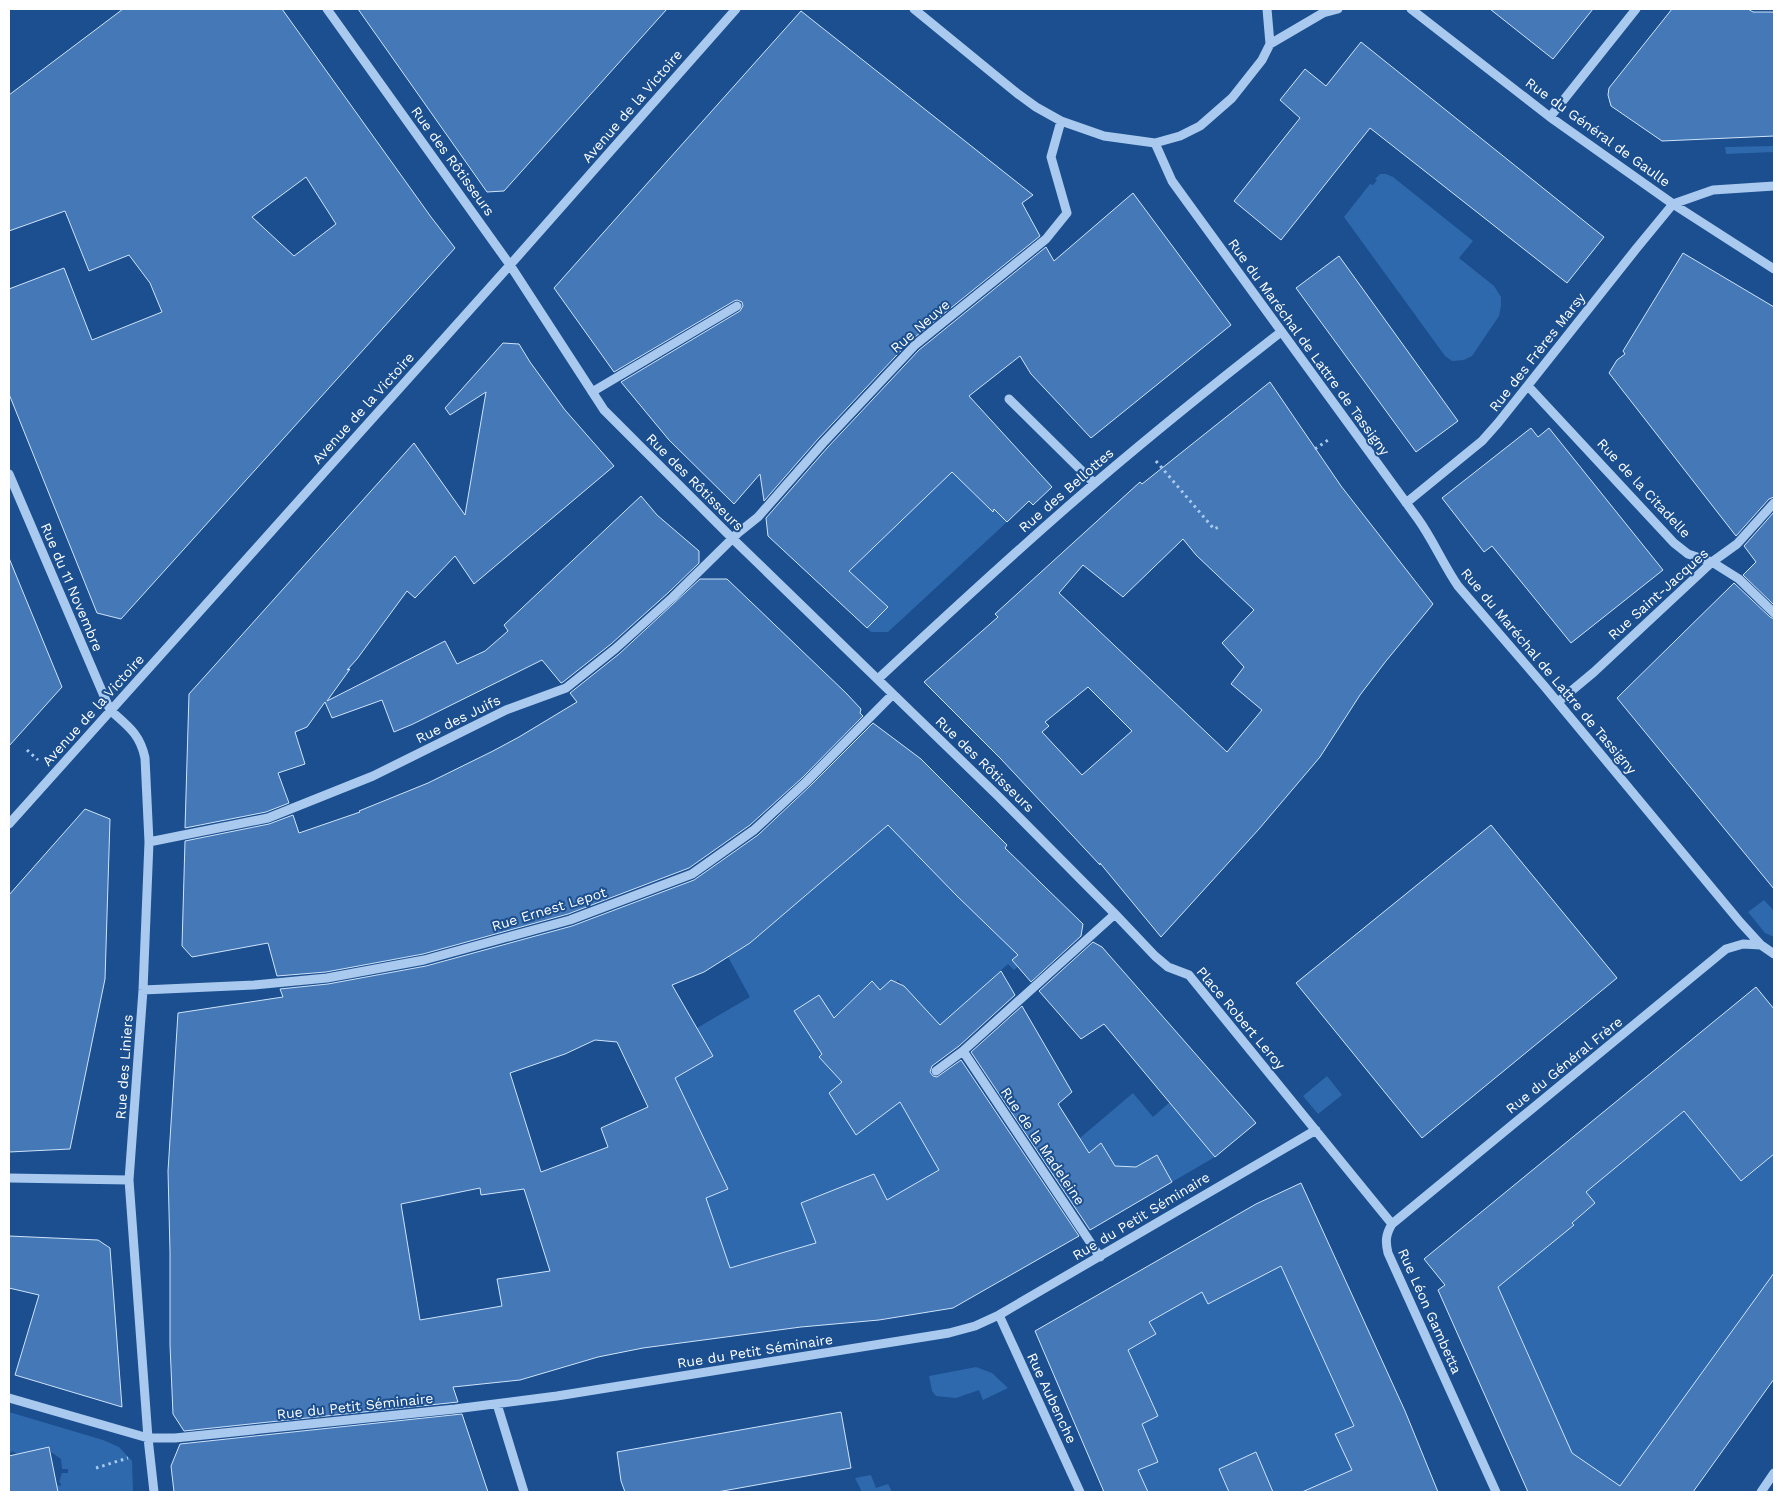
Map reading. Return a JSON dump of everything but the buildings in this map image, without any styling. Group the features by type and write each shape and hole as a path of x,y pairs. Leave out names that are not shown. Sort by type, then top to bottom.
{"street":[{"name":"Rue des Rôtisseurs","path":"327,9 510,264 604,410 1116,914"},
{"name":"Avenue de la Victoire","path":"9,824 736,9"},
{"path":"914,9 1018,94 1061,121 1104,136 1155,143 1180,136 1200,126 1232,98 1262,60 1270,44 1267,9"},
{"path":"1270,44 1323,14 1338,9"},
{"name":"Rue du Général de Gaulle","path":"1411,9 1550,117 1673,204 1774,269"},
{"path":"1550,117 1636,9"},
{"name":"Rue Neuve","path":"733,539 758,517 823,443 915,345 1046,239 1067,213 1051,158 1061,121"},
{"name":"Rue du Maréchal de Lattre de Tassigny","path":"1155,143 1172,181 1427,531 1446,570 1458,586 1558,702 1761,945 1774,954"},
{"path":"1673,204 1713,190 1774,186"},
{"name":"Rue des Frères Marsy","path":"1406,503 1482,441 1673,204"},
{"path":"592,392 737,306"},
{"name":"Rue des Bellottes","path":"878,679 1020,548 1094,483 1281,332"},
{"name":"Rue de la Citadelle","path":"1528,386 1674,543 1688,554 1712,562 1739,579 1774,614"},
{"path":"1009,399 1094,483"},
{"name":"Rue du 11 Novembre","path":"9,474 110,710"},
{"name":"Rue Saint-Jacques","path":"1558,702 1594,672 1712,562 1737,544 1774,503"},
{"name":"Rue des Juifs","path":"149,842 268,818 373,776 506,710 566,688 673,597 733,539"},
{"name":"Rue Ernest Lepot","path":"143,990 254,985 318,979 424,960 570,920 692,874 754,830 806,782 893,694"},
{"name":"Rue des Liniers","path":"110,710 136,733 145,758 149,842 143,990 129,1180 148,1438 154,1492"},
{"path":"936,1071 963,1051 1116,914"},
{"name":"Place Robert Leroy","path":"1116,914 1155,956 1168,966 1189,975 1316,1130"},
{"name":"Rue du Général Frère","path":"1392,1224 1726,949 1743,944 1761,945"},
{"name":"Rue de la Madeleine","path":"963,1051 1100,1257"},
{"path":"1316,1130 1392,1224"},
{"name":"Rue du Petit Séminaire","path":"9,1398 148,1438 175,1438 557,1396 949,1333 975,1326 999,1315 1316,1130"},
{"path":"9,1178 129,1180"},
{"name":"Rue Léon Gambetta","path":"1392,1224 1387,1232 1386,1243 1388,1253 1496,1492"},
{"name":"Rue Aubenche","path":"999,1315 1080,1492"},
{"path":"497,1404 524,1492"},
{"path":"1761,1492 1774,1473"}],"path":[{"path":"1141,444 1214,529 1221,526"},
{"path":"96,1468 128,1458"}],"shaded area":[{"path":"1774,146 1774,152 1726,154 1725,147"},
{"path":"1380,174 1393,177 1473,241 1459,258 1494,286 1501,297 1499,316 1472,356 1464,360 1452,361 1445,356 1344,217 1370,184 1373,185 1377,180 1375,179"},
{"path":"951,471 992,511 994,509 1007,522 888,632 871,632 867,628 887,607 849,571"},
{"path":"888,824 1025,961 1014,970 1008,964 960,1007 943,1054 919,1003 898,980 896,982 891,980 884,986 886,992 884,994 871,981 820,1032 905,1099 900,1103 942,1168 910,1187 913,1193 901,1230 874,1174 801,1203 834,1289 791,1250 718,1271 706,1198 727,1189 673,1078 697,1028 750,997 728,957 750,943 768,928 788,883 802,899"},
{"path":"1764,900 1774,911 1774,937 1765,933 1748,912"},
{"path":"1327,1076 1342,1095 1318,1114 1303,1096"},
{"path":"1133,1093 1153,1117 1170,1102 1215,1157 1172,1182 1157,1155 1120,1176 1101,1143 1089,1153 1080,1138"},
{"path":"1684,1111 1741,1181 1774,1154 1774,1273 1620,1487 1580,1472 1509,1310 1470,1288 1574,1225 1573,1223 1595,1203 1586,1192"},
{"path":"1275,1253 1354,1426 1336,1434 1367,1464 1338,1486 1322,1492 1273,1492 1256,1452 1219,1469 1229,1492 1148,1492 1138,1470 1158,1461 1142,1424 1158,1416 1144,1386 1072,1418 1054,1377 1079,1362 1130,1349 1156,1335 1149,1322 1202,1292 1208,1303"},
{"path":"976,1367 992,1373 1008,1388 983,1400 979,1390 956,1398 936,1396 932,1391 929,1376"},
{"path":"9,1412 103,1440 119,1447 132,1461 133,1492 58,1492 57,1485 61,1486 59,1482 62,1473 68,1473 68,1469 62,1469 61,1459 51,1452 49,1447 32,1456 25,1452 18,1455 13,1451 9,1454"},
{"path":"9,1454 13,1458 9,1466"},
{"path":"871,1475 876,1488 888,1484 892,1492 862,1492 855,1478"}]}
